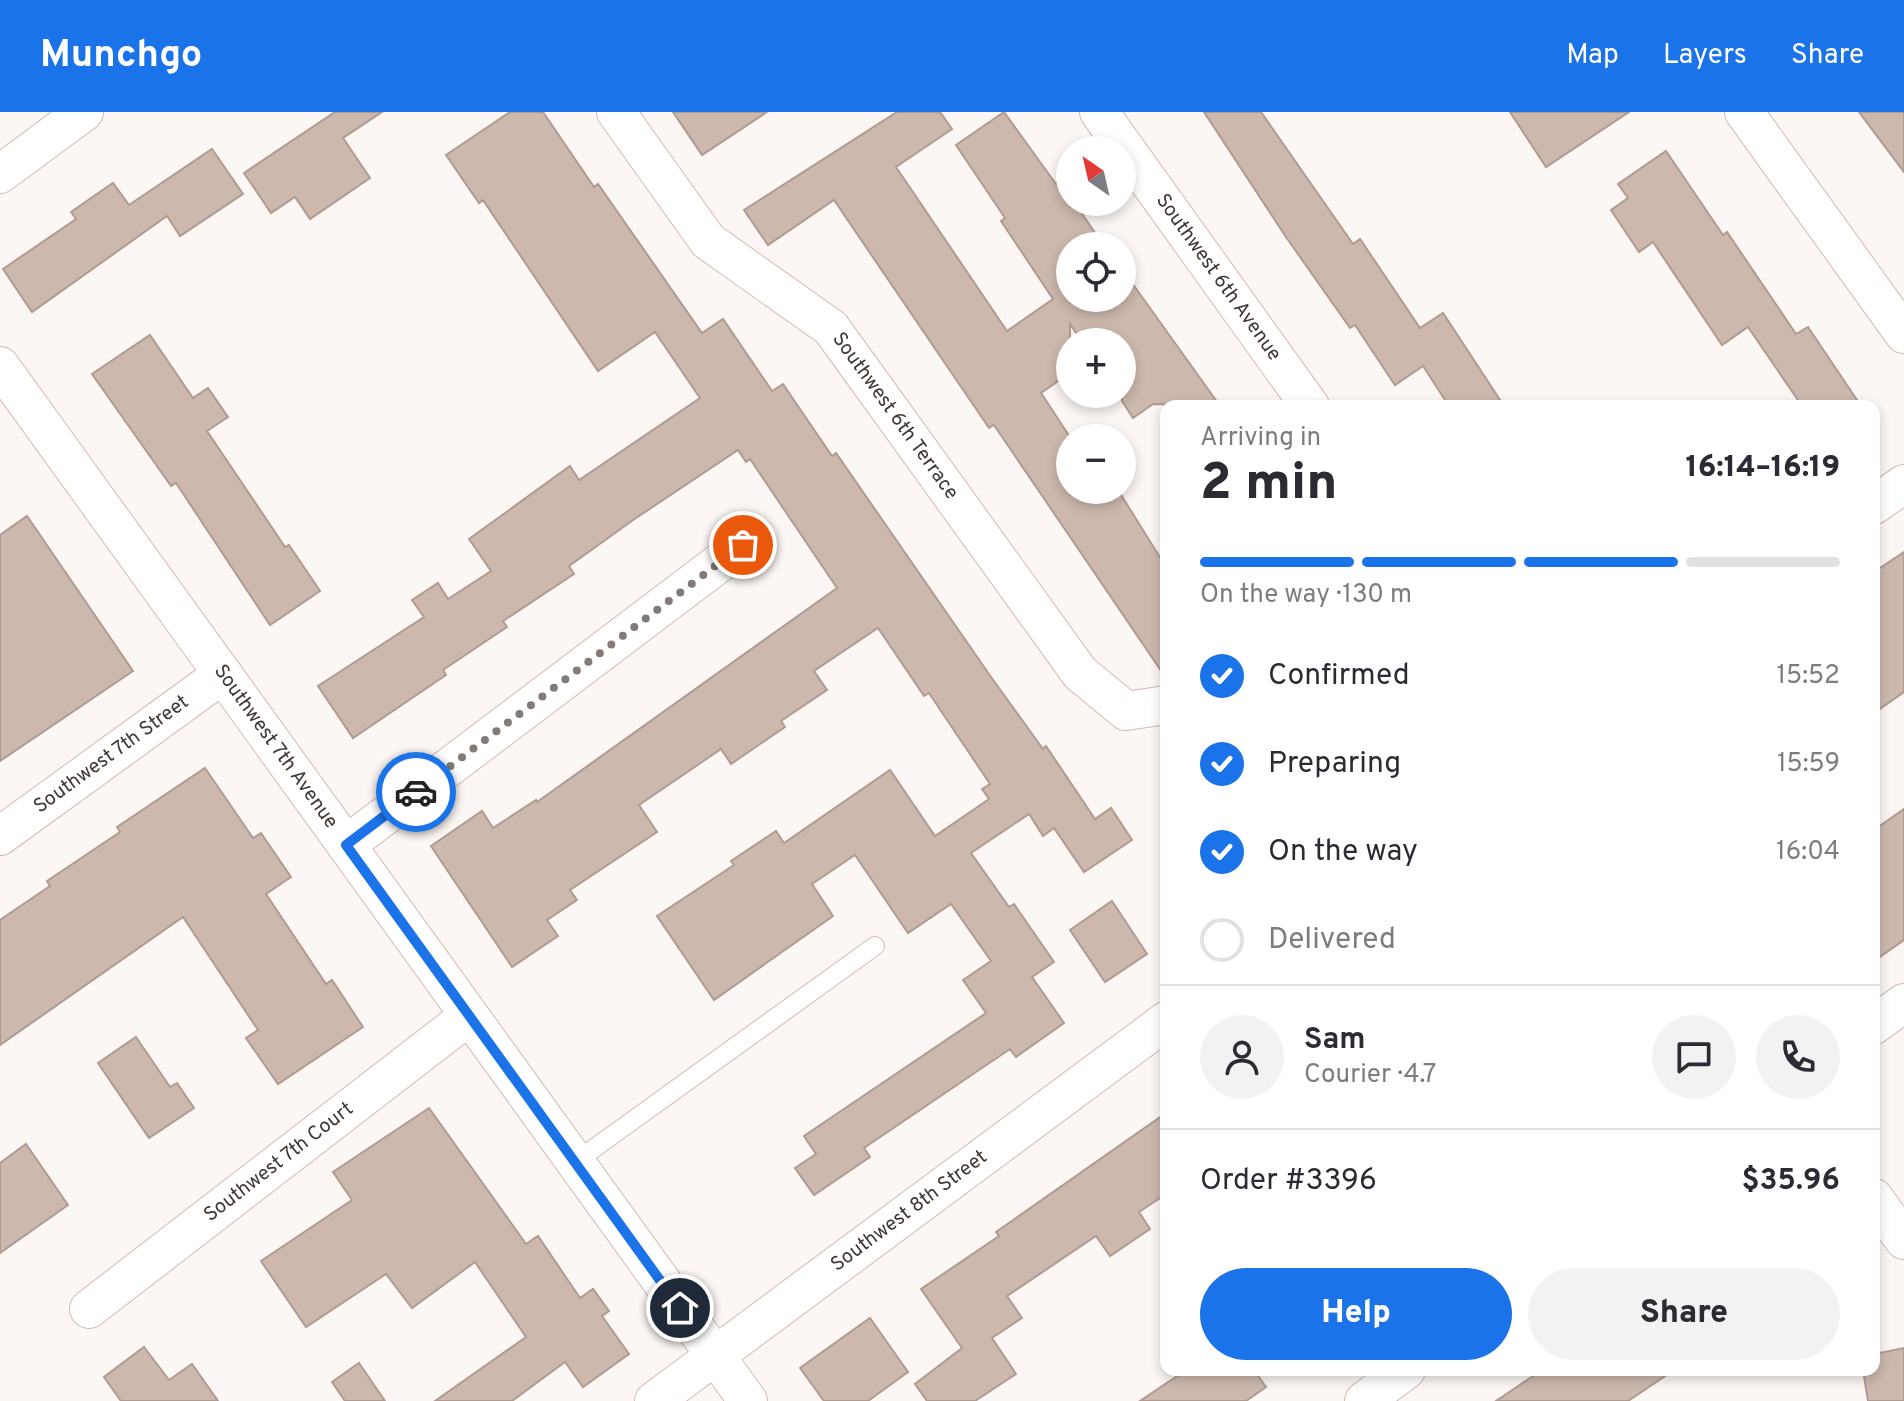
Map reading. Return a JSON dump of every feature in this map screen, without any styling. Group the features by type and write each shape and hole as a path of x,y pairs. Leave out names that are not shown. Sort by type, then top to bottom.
{"street":[{"path":"0,174 84,112"},
{"name":"Southwest 6th Terrace","path":"616,112 708,241 831,328 1080,673 1126,711 1160,706"},
{"name":"Southwest 6th Avenue","path":"1099,112 1306,400"},
{"path":"1744,112 1904,334"},
{"name":"Southwest 7th Avenue","path":"0,366 748,1401"},
{"path":"1880,501 1904,484"},
{"path":"346,845 743,545"},
{"name":"Southwest 7th Street","path":"0,836 223,674"},
{"path":"1880,1021 1904,1003"},
{"name":"Southwest 7th Court","path":"89,1309 469,1016"},
{"name":"Southwest 8th Street","path":"654,1401 1160,1025"},
{"path":"1880,1206 1904,1240"},
{"path":"1364,1401 1398,1376"}],"lane":[{"path":"575,1162 875,946"}],"building":[{"path":"335,112 382,112 343,138 370,178 310,219 295,197 271,213 244,173"},
{"path":"510,112 543,112 594,187 598,184 702,333 723,319 772,391 783,384 832,456 836,453 991,677 1043,749 1046,746 1095,819 1111,808 1132,840 1084,872 1054,828 1043,836 1029,814 971,853 1009,907 1014,904 1054,962 1032,977 1064,1023 1016,1057 1010,1049 864,1148 870,1157 814,1195 795,1168 816,1154 804,1136 986,1013 963,980 991,961 951,904 908,933 855,855 812,884 833,916 714,1000 657,916 734,865 731,861 776,831 784,843 890,770 935,836 989,799 982,789 990,784 929,693 924,696 878,628 814,671 827,690 781,721 785,727 731,764 721,749 639,805 657,832 570,890 577,900 547,920 558,936 512,967 431,846 482,811 493,828 537,802 837,588 750,459 746,462 738,450 636,518 569,566 574,574 503,621 507,627 443,670 446,675 353,738 318,686 424,617 412,600 438,583 448,599 491,571 469,539 570,466 579,480 700,398 655,332 598,371 483,200 479,203 446,155"},
{"path":"673,112 767,112 702,155"},
{"path":"897,112 940,112 952,129 896,167 1007,331 1053,299 1001,221 1005,218 956,145 1004,112 1056,184 1056,216 1084,216 1094,232 1056,232 1056,312 1136,312 1136,289 1216,400 1160,400 1160,404 1153,404 1133,418 1127,408 1136,408 1136,328 1073,328 1070,324 1070,328 1056,328 1056,383 1041,393 1061,424 1056,424 1056,504 1127,504 1160,557 1160,669 994,425 989,428 834,200 768,245 744,210"},
{"path":"1204,112 1261,112 1353,244 1360,239 1420,328 1443,313 1500,400 1445,400 1423,366 1395,385 1355,325 1350,328"},
{"path":"1510,112 1629,112 1546,167"},
{"path":"1859,112 1904,112 1904,172"},
{"path":"212,149 243,194 180,236 167,216 32,312 3,269 76,219 71,212 113,183 129,205"},
{"path":"1666,151 1723,235 1727,232 1796,334 1808,327 1857,400 1798,400 1748,327 1722,345 1653,242 1639,252 1611,210 1628,198 1618,184"},
{"path":"150,335 193,398 208,388 228,417 207,431 285,547 289,545 320,591 270,625 176,483 171,486 92,374"},
{"path":"27,516 133,671 0,761 0,535"},
{"path":"1904,552 1904,692 1880,709 1880,568"},
{"path":"205,768 253,838 261,833 291,877 266,894 326,984 332,980 363,1027 278,1084 246,1038 258,1030 183,917 0,1045 0,920 50,886 47,881 120,832 117,827"},
{"path":"1904,809 1904,940 1880,957 1880,826"},
{"path":"1112,901 1147,954 1105,982 1070,930"},
{"path":"136,1037 170,1087 177,1083 194,1108 149,1138 98,1063"},
{"path":"429,1108 526,1244 538,1236 580,1298 593,1289 609,1311 602,1316 629,1354 583,1387 565,1362 512,1401 435,1401 526,1337 475,1262 412,1308 386,1274 306,1327 261,1261 352,1200 333,1172"},
{"path":"1160,1117 1160,1198 1139,1212 1150,1229 1110,1256 1096,1236 1007,1296 1022,1318 992,1338 1016,1374 975,1401 927,1401 915,1384 962,1348 921,1289 999,1236 996,1232"},
{"path":"26,1144 68,1205 0,1253 0,1163"},
{"path":"870,1318 908,1372 868,1401 824,1401 800,1368"},
{"path":"144,1347 169,1380 192,1364 218,1401 121,1401 104,1377"},
{"path":"1904,1348 1904,1401 1868,1401 1864,1376 1880,1376 1880,1353"},
{"path":"359,1363 385,1401 345,1401 332,1382"},
{"path":"1177,1376 1258,1376 1266,1387 1246,1401 1140,1401"},
{"path":"1533,1376 1665,1376 1628,1401 1496,1401"}],"way so far":[{"path":"416,792 743,545"}],"route":[{"path":"416,792 346,845 680,1308"}]}
